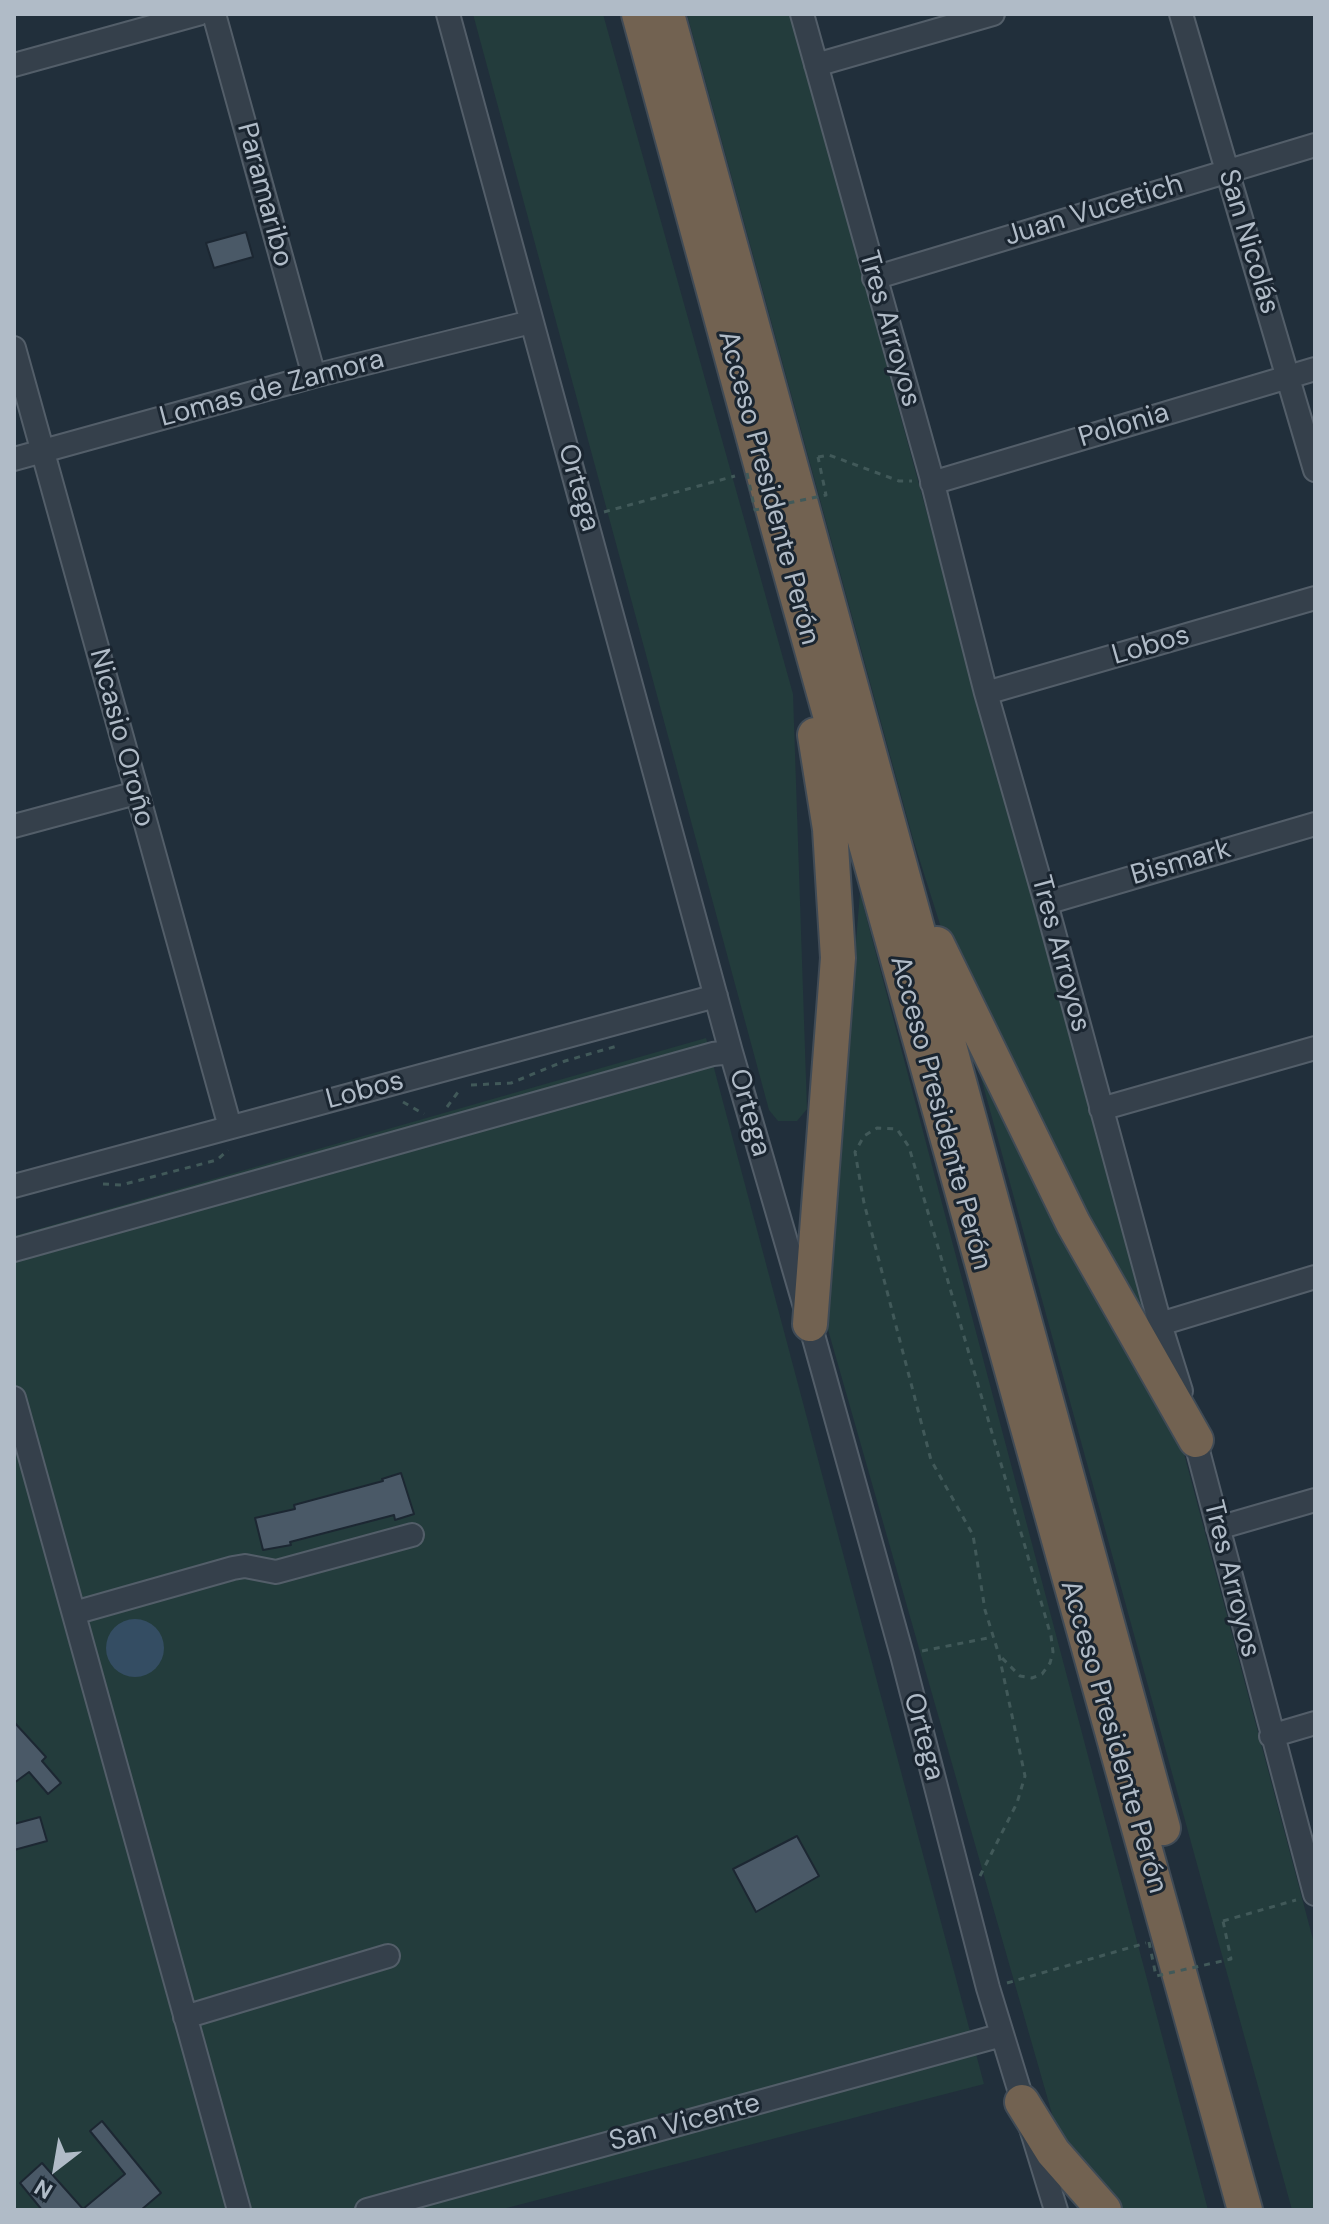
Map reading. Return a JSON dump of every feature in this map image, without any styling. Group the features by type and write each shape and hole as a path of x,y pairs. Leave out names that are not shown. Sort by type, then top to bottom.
{"highway":[{"name":"Acceso Presidente Perón","path":"639,14 778,527 1245,2210"},
{"name":"Acceso Presidente Perón","path":"667,14 1269,2210"},
{"path":"778,527 780,587 810,707 825,791 838,958 810,1324"},
{"path":"866,748 906,848 941,956 1073,1223 1196,1440"},
{"path":"1022,2102 1053,2152 1104,2210"}],"street":[{"path":"14,65 198,14"},
{"name":"Paramaribo","path":"214,14 314,376"},
{"name":"Ortega","path":"448,14 731,1052 902,1655 988,1988 1056,2210"},
{"name":"Tres Arroyos","path":"802,14 1160,1324 1196,1440 1271,1736 1315,1894"},
{"path":"816,65 993,14"},
{"name":"San Nicolás","path":"1181,14 1315,470"},
{"name":"Juan Vucetich","path":"874,278 1315,145"},
{"name":"Lomas de Zamora","path":"14,459 314,376 531,322"},
{"name":"Nicasio Oroño","path":"14,348 230,1127"},
{"name":"Polonia","path":"931,479 1315,369"},
{"name":"Lobos","path":"986,693 1315,598"},
{"path":"14,826 136,793"},
{"name":"Bismark","path":"1046,903 1315,824"},
{"name":"Lobos","path":"14,1186 716,996"},
{"path":"1101,1109 1315,1048"},
{"path":"14,1250 713,1054 731,1052"},
{"path":"1160,1324 1315,1277"},
{"path":"14,1398 239,2210"},
{"path":"1218,1528 1315,1500"},
{"path":"74,1613 233,1568 245,1566 276,1572 412,1535"},
{"path":"1271,1736 1315,1723"},
{"path":"185,2017 388,1956"},
{"name":"San Vicente","path":"367,2210 1002,2035"}],"path":[{"path":"586,517 747,473 755,510 826,495 818,457 829,455 899,481 931,479"},
{"path":"436,1111 446,1108 463,1085 511,1083 565,1061 626,1043"},
{"path":"403,1102 426,1114"},
{"path":"967,1902 1017,1803 1025,1776 999,1655 985,1610 973,1535 931,1460 864,1203 855,1152 864,1136 877,1128 897,1129 909,1147 1051,1636 1053,1652 1050,1663 1042,1674 1032,1678 1020,1676 999,1655"},
{"path":"902,1655 993,1637"},
{"path":"988,1988 1149,1942 1156,1976 1231,1959 1223,1921 1315,1894"}],"green space":[{"path":"473,14 603,14 793,694 807,1109 797,1121 778,1121 769,1110"},
{"path":"687,14 791,14 1153,1344 943,934 913,839"},
{"path":"860,893 1208,2210 1123,2210 1062,2149 825,1319"},
{"path":"706,1038 984,2084 499,2210 14,2210 14,1236"},
{"path":"977,1063 1182,1446 1315,1947 1315,2210 1292,2210"}],"water":[{"path":"135,1619 155,1628 164,1648 155,1668 135,1677 115,1668 106,1648 115,1628"}],"building":[{"path":"246,232 253,257 214,268 206,243"},
{"path":"401,1473 414,1514 395,1520 394,1515 263,1550 255,1518 295,1509 294,1505 383,1481"},
{"path":"14,1722 46,1757 42,1761 61,1783 48,1794 29,1772 14,1783"},
{"path":"40,1817 47,1841 14,1850 14,1824"},
{"path":"797,1836 819,1876 756,1912 733,1869"},
{"path":"102,2121 161,2193 141,2210 42,2210 20,2183 42,2163 83,2209 125,2174 90,2131"}]}
